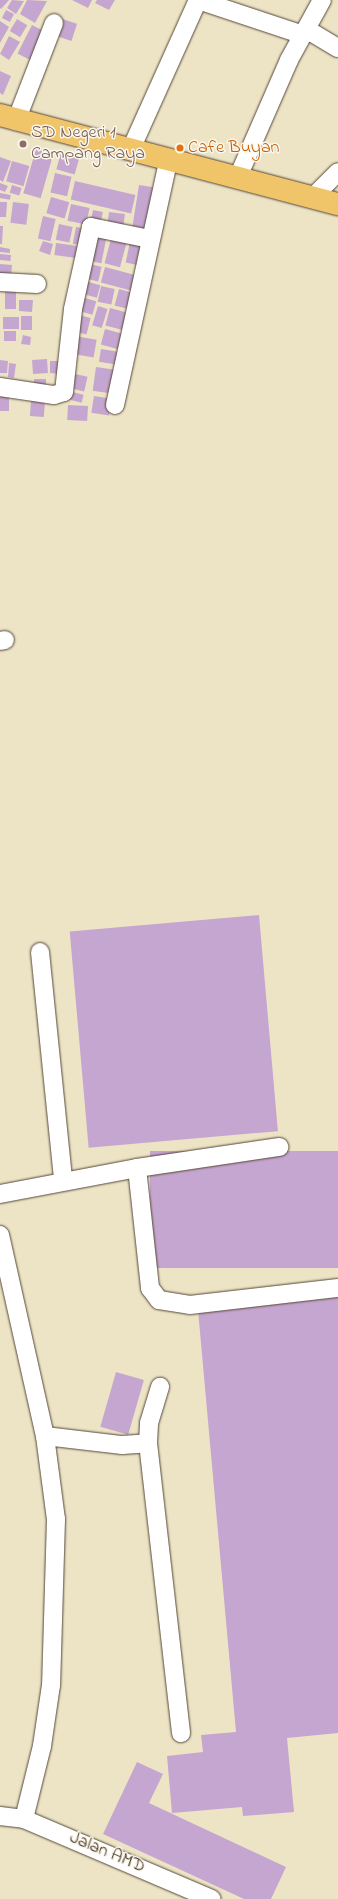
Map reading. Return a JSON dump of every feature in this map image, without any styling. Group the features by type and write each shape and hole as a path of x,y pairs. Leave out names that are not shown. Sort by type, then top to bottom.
{"main road":[{"path":"8,118 169,158 338,204"}],"street":[{"path":"131,149 198,0 304,32 338,48"},
{"path":"238,177 304,32 322,0"},
{"path":"8,118 54,23"},
{"path":"115,405 169,158"},
{"path":"313,197 338,172"},
{"path":"0,387 54,395 64,392 73,309 91,227 150,240"},
{"path":"0,282 37,284"},
{"path":"40,952 63,1179"},
{"path":"0,1194 63,1179 279,1147"},
{"path":"137,1168 150,1288 158,1300 190,1305 338,1288"},
{"path":"0,1235 44,1436 56,1519 55,1609 42,1746 24,1819"},
{"path":"160,1387 149,1423 148,1443 181,1733"},
{"path":"44,1436 122,1445 148,1443"},
{"name":"Jalan AMD","path":"0,1816 24,1819 212,1899"}],"building":[{"path":"0,0 9,0 1,9 0,8"},
{"path":"12,0 24,1 16,14 7,8"},
{"path":"27,0 47,1 35,23 20,14"},
{"path":"72,0 92,0 88,8"},
{"path":"97,0 115,0 109,10 95,3"},
{"path":"6,10 14,14 10,22 2,18"},
{"path":"59,18 77,24 72,41 53,35"},
{"path":"17,19 27,25 20,37 10,31"},
{"path":"0,21 9,27 0,43"},
{"path":"32,25 48,33 34,62 17,54"},
{"path":"9,36 20,42 9,60 0,54"},
{"path":"0,71 11,76 3,95 0,93"},
{"path":"36,149 53,154 41,198 23,193"},
{"path":"61,153 79,158 75,175 56,169"},
{"path":"0,157 11,161 3,182 0,180"},
{"path":"12,161 29,166 24,186 6,181"},
{"path":"55,173 72,177 67,196 51,192"},
{"path":"75,181 135,195 131,213 71,200"},
{"path":"0,183 8,186 5,192 0,190"},
{"path":"12,185 22,188 19,196 10,193"},
{"path":"139,185 158,188 150,237 131,234"},
{"path":"0,193 11,195 10,200 0,198"},
{"path":"51,197 69,202 65,219 46,213"},
{"path":"0,202 7,202 6,217 0,217"},
{"path":"13,202 29,204 26,225 10,223"},
{"path":"71,204 90,208 86,225 67,221"},
{"path":"93,210 103,212 101,224 91,222"},
{"path":"109,212 125,214 123,229 107,227"},
{"path":"43,216 56,219 50,241 38,238"},
{"path":"59,224 73,227 69,243 56,240"},
{"path":"0,226 3,226 2,244 0,244"},
{"path":"76,227 86,229 83,246 73,244"},
{"path":"92,233 107,236 101,263 87,260"},
{"path":"111,239 126,243 120,267 105,263"},
{"path":"43,241 53,244 50,255 39,251"},
{"path":"130,242 144,245 139,265 126,263"},
{"path":"56,243 78,246 76,258 54,255"},
{"path":"0,247 10,249 10,253 0,252"},
{"path":"0,254 11,255 10,261 0,260"},
{"path":"85,263 102,267 98,281 82,278"},
{"path":"0,264 12,265 11,276 0,274"},
{"path":"105,267 138,276 134,291 101,282"},
{"path":"81,280 100,285 97,298 78,293"},
{"path":"101,286 115,289 111,305 98,302"},
{"path":"5,288 16,288 16,309 5,309"},
{"path":"119,289 134,293 130,310 115,305"},
{"path":"78,296 96,301 92,315 74,309"},
{"path":"19,300 33,300 32,312 19,311"},
{"path":"98,306 108,309 102,328 92,325"},
{"path":"110,308 129,313 125,331 105,325"},
{"path":"79,315 91,318 87,334 75,331"},
{"path":"21,316 32,316 32,330 21,330"},
{"path":"3,317 19,317 19,329 3,329"},
{"path":"105,329 124,334 120,350 101,344"},
{"path":"4,331 16,331 16,341 4,341"},
{"path":"23,335 31,337 30,345 21,344"},
{"path":"75,336 97,340 94,358 72,354"},
{"path":"101,349 120,352 118,365 99,362"},
{"path":"47,359 48,373 33,374 32,360"},
{"path":"0,360 8,361 7,373 0,373"},
{"path":"50,361 61,361 60,374 50,373"},
{"path":"9,363 16,364 14,378 8,377"},
{"path":"96,367 117,370 113,394 93,391"},
{"path":"71,373 88,377 84,391 68,388"},
{"path":"34,379 46,379 46,388 34,388"},
{"path":"68,391 84,395 82,403 66,399"},
{"path":"0,392 9,392 9,411 0,411"},
{"path":"94,396 112,399 109,416 91,413"},
{"path":"31,400 45,401 44,417 30,416"},
{"path":"68,405 88,406 87,421 67,420"},
{"path":"259,915 278,1131 89,1148 70,932"},
{"path":"150,1151 338,1151 338,1268 150,1268"},
{"path":"338,1297 338,1733 287,1738 294,1812 243,1816 242,1807 172,1813 167,1756 203,1752 201,1735 236,1732 198,1310"},
{"path":"116,1372 144,1380 128,1435 100,1427"},
{"path":"137,1762 163,1774 149,1803 286,1867 271,1899 244,1899 103,1834"}],"place":[{"name":"SD Negeri 1 Campang Raya","path":"23,144"},
{"name":"Cafe Buyan","path":"180,148"}]}
